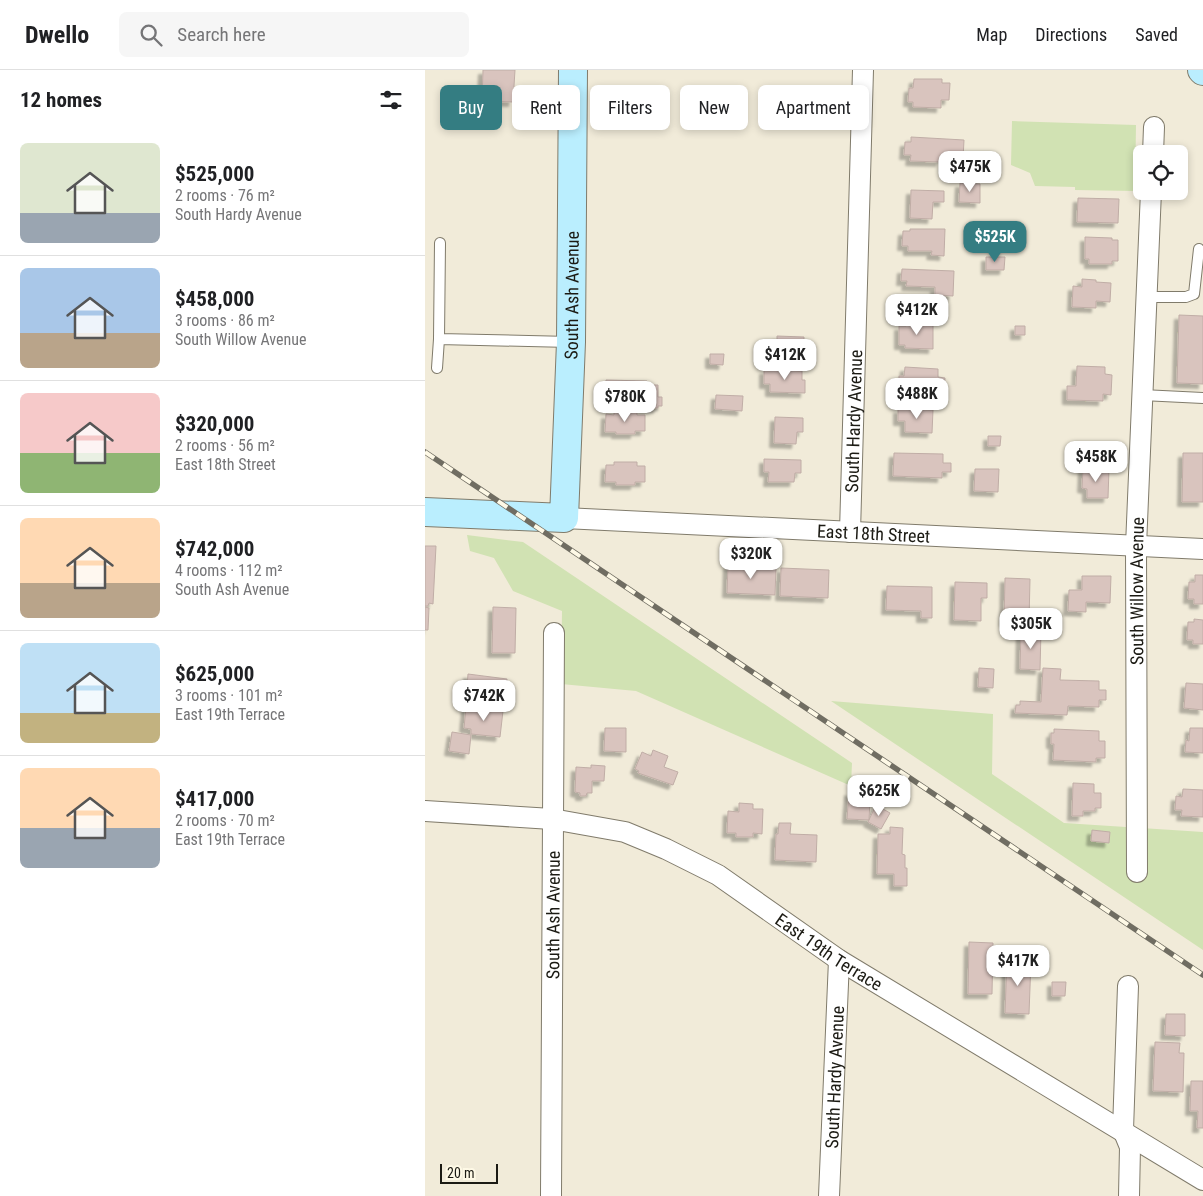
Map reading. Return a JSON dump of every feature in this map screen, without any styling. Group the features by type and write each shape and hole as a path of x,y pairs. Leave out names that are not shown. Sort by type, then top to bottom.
{"street":[{"name":"South Ash Avenue","path":"564,518 571,342 573,70"},
{"name":"South Hardy Avenue","path":"850,532 863,70"},
{"path":"1153,145 1154,127"},
{"name":"South Willow Avenue","path":"1137,872 1136,546 1151,200"},
{"name":"East 18th Street","path":"425,512 1203,549"},
{"name":"South Ash Avenue","path":"551,1196 554,633"},
{"name":"East 19th Terrace","path":"425,811 552,819 625,832 666,849 718,875 839,960 1203,1180"},
{"name":"South Hardy Avenue","path":"829,1196 839,960"},
{"path":"1128,986 1123,1130 1130,1147 1129,1196"}],"lane":[{"path":"437,368 440,243"},
{"path":"1146,297 1186,298 1194,294 1199,250"},
{"path":"439,339 571,342"},
{"path":"1142,395 1203,398"}],"green space":[{"path":"1012,121 1136,125 1136,145 1133,145 1133,191 1075,190 1075,187 1035,186 1030,173 1011,165"},
{"path":"467,535 523,542 852,763 851,786 636,691 561,684 562,611 513,591 494,558 470,551"},
{"path":"831,701 993,714 992,774 1064,823 1203,832 1203,950"}],"building":[{"path":"483,70 515,70 514,85 512,85 512,102 502,102 502,85 483,85"},
{"path":"914,79 942,79 942,83 950,83 949,100 941,100 941,108 913,107 913,102 908,102 909,88 913,88"},
{"path":"911,137 964,140 963,159 941,158 940,162 910,161 911,155 904,155 905,142 911,142"},
{"path":"960,183 980,184 980,203 959,202"},
{"path":"911,190 944,191 944,202 933,202 932,219 910,218"},
{"path":"1078,198 1119,199 1118,223 1077,222"},
{"path":"910,229 945,229 944,256 931,255 932,251 908,251 908,246 902,246 903,231 910,231"},
{"path":"1085,237 1118,240 1118,261 1112,261 1112,264 1089,264 1089,259 1085,259"},
{"path":"986,257 1005,257 1004,270 986,270"},
{"path":"902,269 954,271 953,296 935,295 935,287 906,286 907,281 901,281"},
{"path":"1082,279 1111,283 1110,302 1096,301 1096,308 1072,307 1073,286 1082,287"},
{"path":"1179,315 1203,316 1203,384 1177,383"},
{"path":"906,323 933,324 933,349 905,348 905,345 899,345 899,326 906,326"},
{"path":"1015,326 1025,326 1025,335 1015,335"},
{"path":"777,336 804,337 803,364 769,363 769,349 777,349"},
{"path":"710,354 724,354 723,365 710,364"},
{"path":"1077,366 1105,367 1105,374 1112,375 1111,395 1103,394 1103,401 1067,400 1067,386 1076,386"},
{"path":"905,367 938,369 938,377 945,378 944,392 899,391 899,376 904,376"},
{"path":"764,370 802,371 802,380 805,380 805,393 770,392 770,384 764,384"},
{"path":"606,380 647,381 647,385 658,385 658,397 662,397 662,406 658,406 658,408 642,408 642,405 606,404"},
{"path":"716,395 743,396 742,411 715,409"},
{"path":"898,409 933,410 932,433 905,432 905,421 898,421"},
{"path":"614,411 637,412 637,415 645,415 645,431 635,431 635,434 605,432 606,414 614,415"},
{"path":"775,417 803,418 803,432 797,432 796,444 774,443"},
{"path":"988,436 1001,436 1000,446 988,446"},
{"path":"894,453 943,454 943,463 951,463 951,472 942,472 942,478 893,476"},
{"path":"1183,453 1203,453 1203,502 1182,502"},
{"path":"764,459 801,460 801,473 795,473 794,482 768,482 769,472 764,472"},
{"path":"614,462 637,462 637,466 645,466 645,482 635,482 635,485 616,485 616,482 605,482 606,465 614,465"},
{"path":"1083,468 1109,469 1108,498 1087,498 1087,489 1082,488"},
{"path":"975,469 999,469 998,492 974,491"},
{"path":"425,546 436,546 433,604 429,603 428,606 425,606"},
{"path":"728,565 776,568 775,595 727,593"},
{"path":"781,568 829,570 828,598 780,596"},
{"path":"1195,575 1203,575 1203,604 1194,604 1194,599 1188,599 1189,582 1195,582"},
{"path":"1082,576 1111,576 1110,603 1086,602 1086,612 1068,611 1069,590 1082,590"},
{"path":"1005,578 1030,579 1029,622 1004,622"},
{"path":"955,582 987,583 987,598 981,598 981,621 954,620"},
{"path":"887,586 932,587 932,618 921,618 921,611 886,610"},
{"path":"425,607 429,608 428,630 425,630"},
{"path":"493,607 516,608 515,653 492,653"},
{"path":"1194,619 1203,620 1203,644 1193,644 1193,640 1187,640 1188,622 1194,622"},
{"path":"1021,630 1041,631 1040,670 1020,669"},
{"path":"979,668 994,669 993,688 978,687"},
{"path":"1043,668 1061,669 1060,680 1099,681 1099,690 1106,690 1106,700 1099,700 1099,707 1068,706 1067,715 1015,713 1016,705 1020,705 1020,701 1041,702"},
{"path":"468,674 507,679 506,693 467,686"},
{"path":"1186,683 1203,684 1203,710 1184,708"},
{"path":"466,707 503,711 500,737 471,734 471,729 464,728"},
{"path":"605,728 626,728 626,752 604,751"},
{"path":"1190,728 1203,728 1203,753 1185,752 1186,740 1189,741"},
{"path":"1054,729 1099,731 1099,741 1105,741 1105,758 1096,758 1096,762 1053,760 1054,744 1051,744 1051,733 1054,733"},
{"path":"452,732 471,735 469,754 449,751"},
{"path":"653,750 668,756 664,767 678,772 673,785 638,773 639,771 635,769 642,752 651,756"},
{"path":"591,765 605,766 604,781 592,781 592,793 580,796 580,793 575,792 576,767 591,768"},
{"path":"1073,783 1094,784 1094,793 1101,793 1101,808 1095,808 1095,811 1083,811 1083,816 1072,816"},
{"path":"1183,789 1203,790 1203,817 1181,816 1182,810 1175,810 1176,796 1182,797"},
{"path":"849,791 870,801 869,820 847,819"},
{"path":"739,803 753,804 753,809 763,809 762,834 753,833 753,837 736,837 736,833 727,833 728,811 739,812"},
{"path":"876,805 890,813 881,829 868,822"},
{"path":"779,823 791,823 790,834 817,835 816,862 775,860 776,834 778,834"},
{"path":"890,827 903,828 902,854 905,855 907,886 894,886 894,874 877,874 878,834 890,834"},
{"path":"1092,830 1110,832 1109,843 1091,841"},
{"path":"969,942 993,943 992,994 968,994"},
{"path":"1007,960 1031,961 1029,1014 1005,1013"},
{"path":"1052,982 1066,982 1065,996 1052,996"},
{"path":"1166,1014 1185,1014 1185,1036 1165,1035"},
{"path":"1155,1042 1180,1043 1179,1053 1184,1053 1183,1092 1153,1091"},
{"path":"1191,1081 1203,1081 1203,1128 1197,1128 1198,1111 1190,1111"}],"railway":[{"path":"425,452 1203,975"}]}
